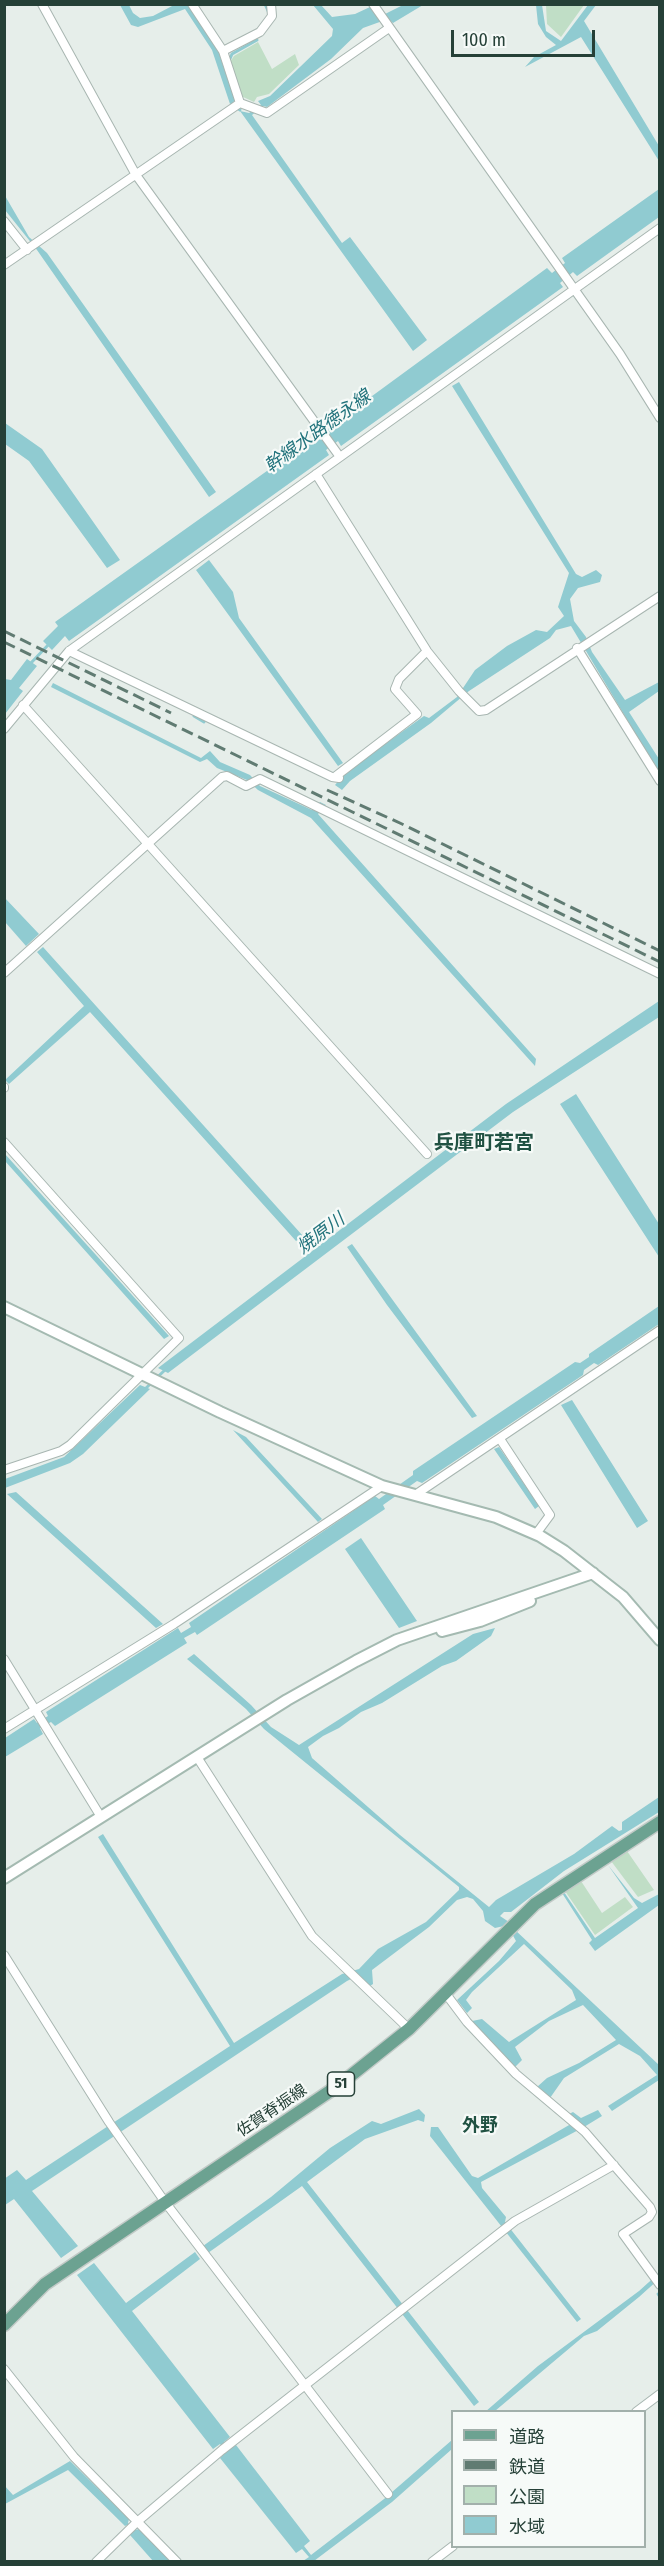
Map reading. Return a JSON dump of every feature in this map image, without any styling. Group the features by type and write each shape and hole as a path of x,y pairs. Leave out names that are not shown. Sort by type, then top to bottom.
{"main road":[{"name":"佐賀脊振線","path":"4,2325 45,2284 339,2085 409,2029 535,1904 660,1822"}],"street":[{"path":"42,4 136,175 340,457"},
{"path":"192,4 223,51 236,106"},
{"path":"223,51 260,32 272,16 271,4"},
{"path":"373,4 575,289 620,354 660,418"},
{"path":"4,265 236,106 267,113 388,26"},
{"path":"4,221 29,249"},
{"path":"4,729 69,651 660,228"},
{"path":"316,474 427,651 465,698 479,711 486,710 577,648 591,642 660,597"},
{"path":"577,648 659,781"},
{"path":"69,651 332,777 338,777 417,714 395,689 399,679 427,651"},
{"path":"23,705 427,1154"},
{"path":"4,973 222,777 228,776 250,786 257,780 314,805 660,974"},
{"path":"4,1142 179,1338 61,1451 4,1470"},
{"path":"4,1307 387,1487 495,1517 536,1534 593,1573 623,1597 660,1640"},
{"path":"410,1494 500,1439 660,1330"},
{"path":"500,1439 550,1515 536,1534"},
{"path":"4,1729 174,1624 387,1487"},
{"path":"4,1878 264,1714 381,1648 480,1621 577,1583 593,1573"},
{"path":"4,1659 101,1817"},
{"path":"197,1757 312,1936 409,2029"},
{"path":"4,1955 118,2136 165,2202 388,2494"},
{"path":"446,1994 467,2022 516,2074 585,2132 652,2212 623,2234 660,2285"},
{"path":"96,2562 132,2526 225,2448 502,2231 614,2165"},
{"path":"4,2369 132,2526 177,2562"},
{"path":"639,2410 660,2394"},
{"path":"432,2562 452,2548"}],"green space":[{"path":"546,5 584,5 561,37 547,24"},
{"path":"258,42 272,69 295,54 299,65 269,94 257,97 254,102 241,96 230,62 234,56"},
{"path":"627,1851 654,1890 638,1897 611,1861"},
{"path":"581,1881 602,1913 625,1897 633,1907 595,1935 565,1891"}],"water":[{"path":"120,5 129,5 133,13 140,18 153,16 174,5 189,5 219,53 235,101 230,104 212,50 185,9 138,27 131,25"},
{"path":"313,5 321,5 332,17 355,14 370,7 379,17 403,5 423,5 393,23 388,19 363,28 331,59 267,107 263,106 252,115 342,243 350,237 427,340 413,351 240,111 249,113 261,105 258,101 270,96 332,36 333,29"},
{"path":"536,5 542,5 546,31 561,41 588,5 596,5 584,21 659,146 659,161 581,37 525,67 534,57 556,45 546,37 538,24"},
{"path":"659,189 659,217 577,276 573,272 560,283 563,287 341,446 338,441 326,450 329,455 69,641 65,636 52,650 43,641 58,626 55,622 316,436 320,440 330,433 327,429 547,268 552,273 565,263 562,258"},
{"path":"4,194 29,237 47,253 216,492 209,497 37,250 5,210"},
{"path":"459,382 576,574 582,577 596,570 602,575 600,582 578,588 570,599 574,621 586,637 592,652 625,700 659,682 659,691 629,712 659,759 659,773 571,626 556,630 550,638 469,691 431,723 350,781 342,790 335,785 346,772 424,716 429,718 457,697 475,670 507,646 536,630 547,632 564,616 558,607 569,573 452,386"},
{"path":"5,423 42,449 120,560 107,568 29,461 5,444"},
{"path":"209,560 233,592 239,618 343,763 338,766 196,570"},
{"path":"27,659 37,666 19,688 23,691 5,714 5,679 11,680"},
{"path":"53,683 201,758 210,751 220,762 250,775 260,786 312,810 320,802 326,805 318,814 536,1059 535,1066 311,818 258,790 247,780 217,768 207,759 200,762 51,687"},
{"path":"4,897 39,934 26,946 5,922"},
{"path":"43,947 303,1236 296,1241 90,1012 9,1084 5,1080 84,1006 37,952"},
{"path":"659,1001 659,1017 513,1112 168,1373 158,1368 506,1104"},
{"path":"576,1094 659,1224 659,1257 560,1104"},
{"path":"4,1154 169,1336 164,1339 5,1161"},
{"path":"352,1244 477,1416 472,1418 387,1305 347,1247"},
{"path":"659,1306 659,1324 598,1365 594,1363 584,1370 583,1375 422,1483 417,1481 383,1505 385,1509 197,1635 195,1632 184,1638 187,1643 55,1726 51,1722 40,1728 43,1734 5,1757 5,1738 34,1719 37,1723 48,1716 46,1712 178,1628 181,1633 191,1627 189,1623 375,1496 379,1499 413,1475 413,1471 575,1362 580,1363 589,1357 589,1354"},
{"path":"140,1385 150,1389 83,1454 70,1463 5,1488 5,1479 64,1457"},
{"path":"572,1400 648,1521 637,1528 561,1405"},
{"path":"233,1430 246,1437 322,1519 318,1522"},
{"path":"499,1447 539,1506 535,1509 494,1449"},
{"path":"16,1492 163,1624 156,1628 7,1494"},
{"path":"361,1538 417,1621 399,1628 345,1549"},
{"path":"495,1628 491,1636 456,1661 442,1666 323,1736 308,1747 312,1758 400,1835 489,1907 496,1900 574,1854 612,1826 619,1831 622,1830 622,1822 659,1797 659,1812 564,1871 511,1912 504,1912 500,1916 509,1922 504,1926 495,1928 485,1921 483,1911 473,1899 467,1897 457,1900 429,1927 372,1970 373,1984 370,1986 359,1975 347,1981 32,2191 78,2246 61,2258 14,2199 5,2205 4,2179 17,2170 26,2180 230,2046 98,1837 103,1834 234,2043 342,1974 359,1969 378,1949 426,1922 459,1890 459,1887 264,1729 246,1709 187,1659 194,1654 251,1705 271,1727 299,1745 473,1634"},
{"path":"608,1865 634,1898 642,1903 659,1894 659,1905 595,1951 589,1943 592,1940 562,1893 564,1892 595,1938 638,1908"},
{"path":"514,1929 659,2065 659,2080 612,2111 608,2106 657,2075 640,2056 619,2044 564,2078 550,2098 537,2087 547,2078 579,2063 616,2040 583,2005 549,2021 515,2047 522,2060 515,2067 472,2021 482,2019 509,2042 576,2000 572,1990 524,1944 472,1992 466,2000 472,2008 467,2013 457,2000 499,1961 516,1941 511,1932"},
{"path":"419,2109 425,2115 424,2122 418,2120 365,2139 307,2182 479,2402 474,2406 302,2186 208,2253 203,2246 271,2197 330,2148 372,2121 381,2124"},
{"path":"598,2110 602,2116 481,2182 482,2188 506,2217 505,2222 581,2319 577,2322 430,2136 431,2127 438,2127 472,2176 478,2178 576,2121 569,2114 573,2112 581,2118"},
{"path":"195,2252 200,2259 132,2311 230,2437 224,2442 230,2449 236,2445 310,2541 304,2546 311,2555 384,2499 451,2441 451,2450 392,2502 314,2561 303,2561 309,2557 302,2549 296,2553 220,2458 226,2452 220,2444 213,2449 77,2275 94,2263 126,2303"},
{"path":"659,2273 659,2279 597,2331 584,2336 496,2410 487,2410 538,2366 639,2291"},
{"path":"70,2461 129,2519 128,2523 134,2530 141,2529 170,2561 153,2561 130,2535 132,2532 127,2525 125,2526 68,2470 5,2504 4,2485 13,2495"}],"waterway":[{"path":"265,4 269,13"},
{"path":"229,61 232,54 257,40"},
{"path":"232,103 240,110"},
{"name":"幹線水路徳永線","path":"30,664 50,643"},
{"path":"194,716 204,722"},
{"name":"焼原川","path":"145,1389 166,1369"}],"railway":[{"path":"4,631 171,713"},
{"path":"4,642 660,962"},
{"path":"327,790 402,824 660,951"}],"district":[{"name":"兵庫町若宮","path":"484,1143"},
{"name":"外野","path":"480,2126"}]}
